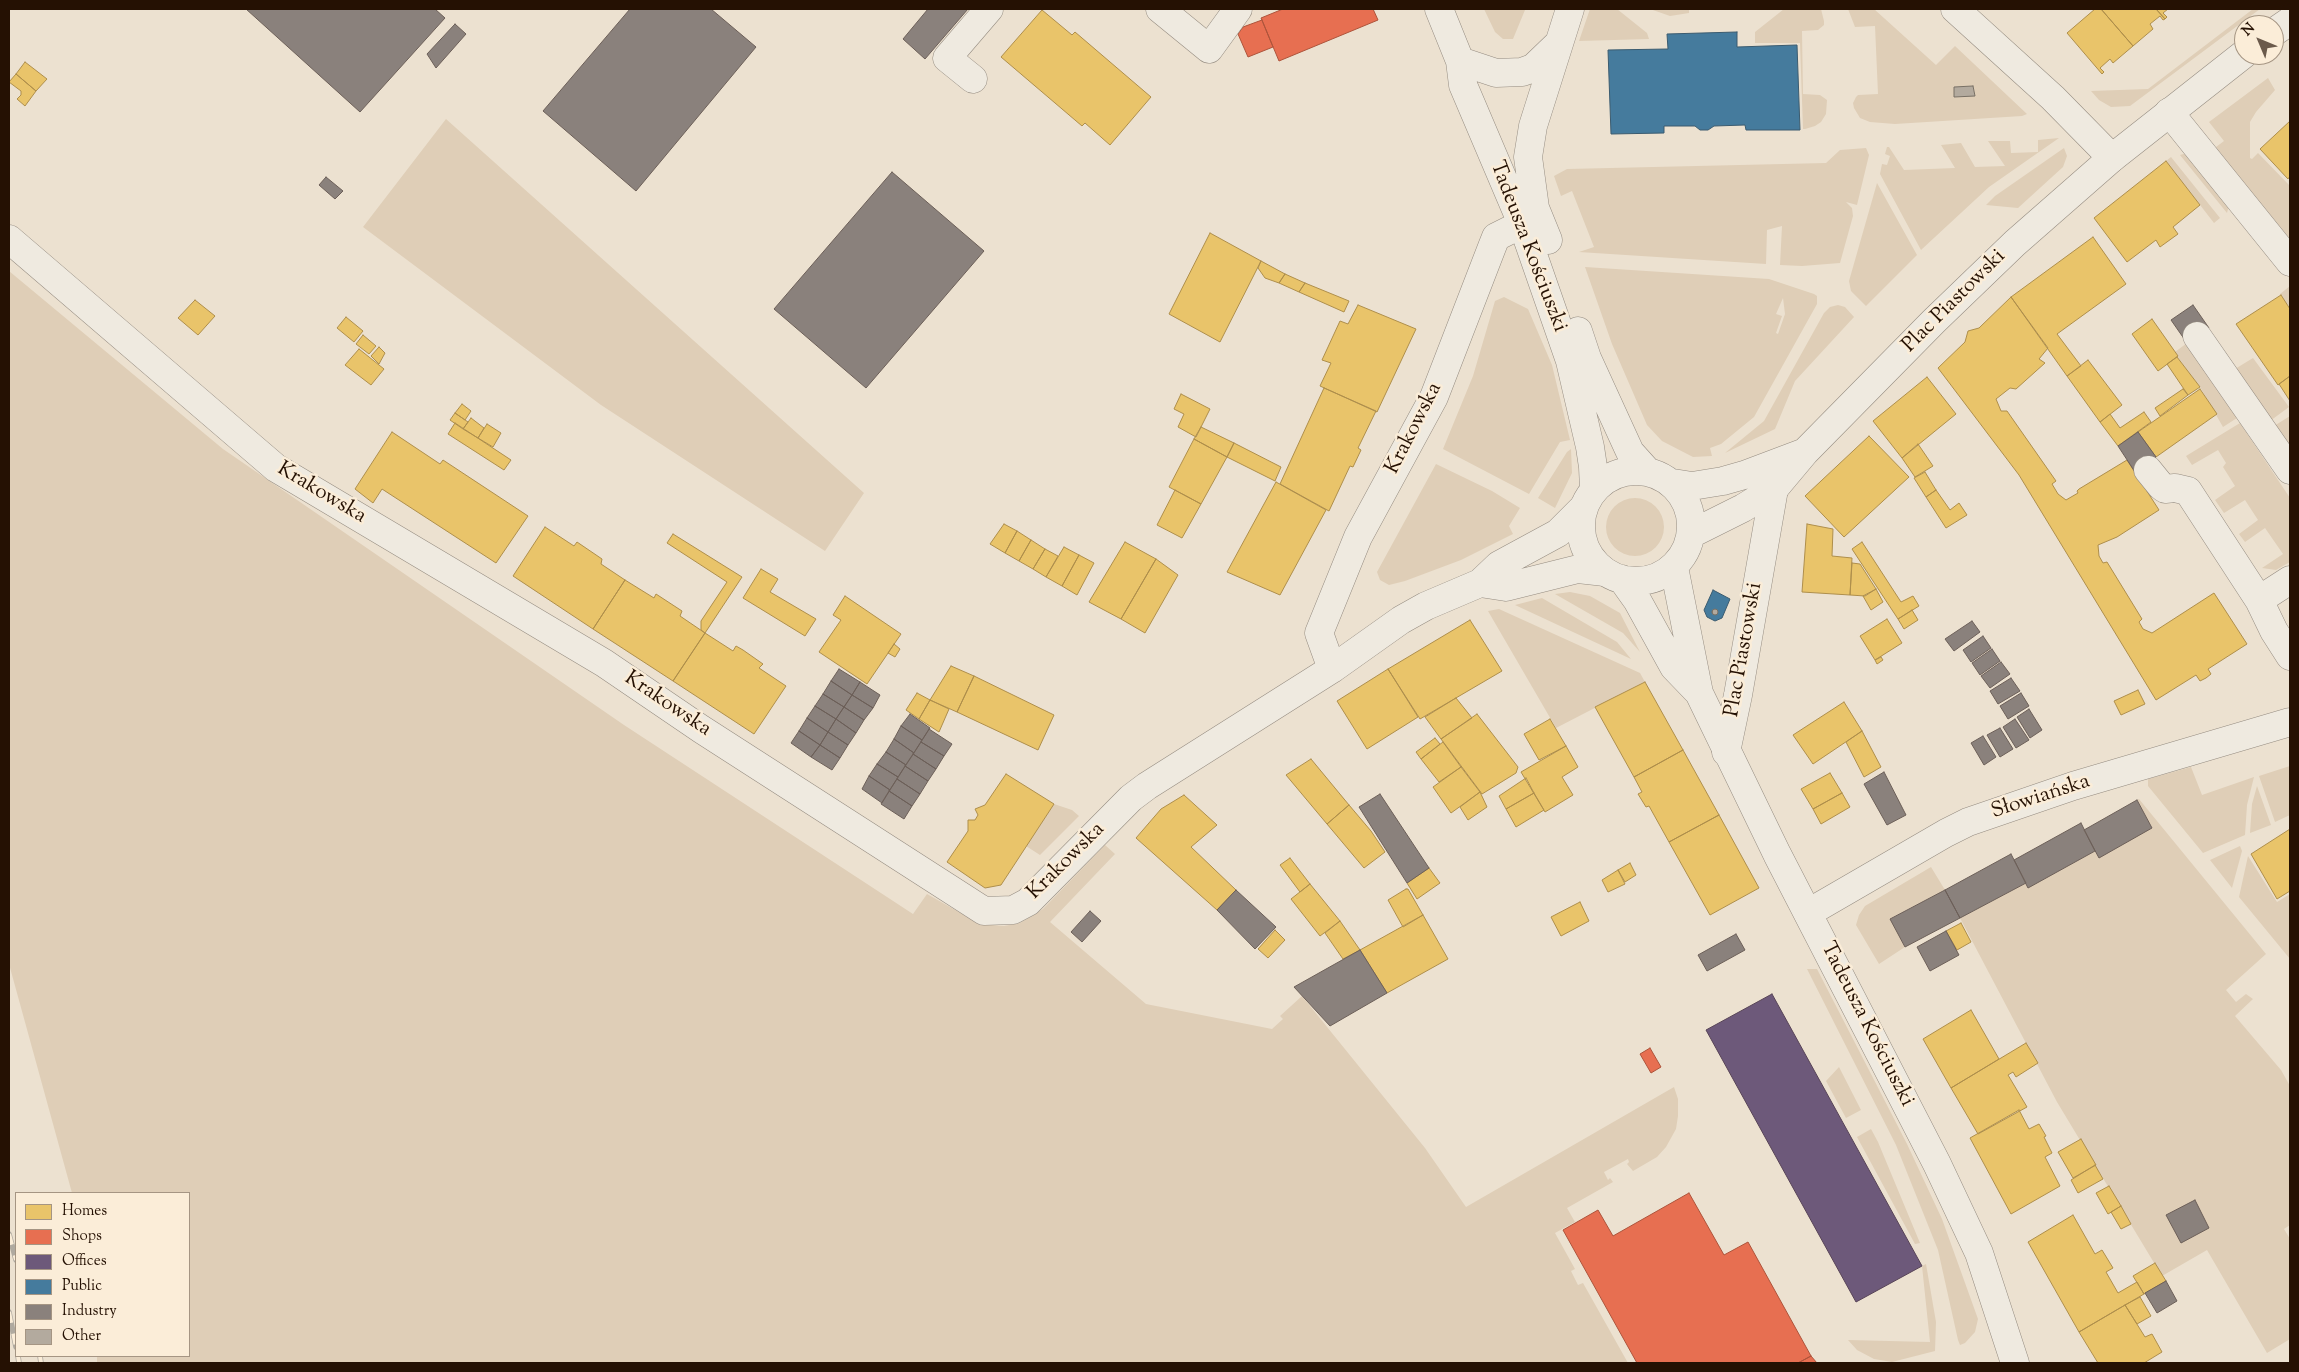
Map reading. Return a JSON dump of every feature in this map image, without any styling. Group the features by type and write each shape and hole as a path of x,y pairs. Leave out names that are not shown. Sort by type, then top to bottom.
{"street":[{"path":"972,79 947,58 989,9"},
{"path":"1160,9 1209,49 1238,9"},
{"name":"Tadeusza Kościuszki","path":"1439,9 1460,61 1463,84 1535,231 1630,452 1648,472"},
{"path":"1535,231 1535,208 1528,157 1534,126 1570,9"},
{"path":"1955,9 2053,98 2112,158"},
{"path":"1460,61 1496,73 1522,72 1533,68 1559,43"},
{"name":"Plac Piastowski","path":"1691,534 1774,489 1804,452 1981,274 2059,202 2234,62"},
{"path":"2169,112 2290,262"},
{"name":"Krakowska","path":"1332,670 1319,633 1358,537 1434,397 1496,237 1516,226 1535,231"},
{"name":"Tadeusza Kościuszki","path":"1535,231 1570,361 1590,446 1589,499"},
{"name":"Krakowska","path":"9,239 276,468 604,663 701,729 984,911 1014,910 1028,902 1132,798 1147,786 1332,670 1401,620 1426,606 1480,583 1499,564 1558,533 1589,499"},
{"path":"2197,336 2290,470"},
{"name":"Plac Piastowski","path":"1672,483 1692,486 1723,481 1744,476 1804,452"},
{"path":"1480,583 1506,587 1578,569 1640,582 1658,577 1674,566 1685,552 1691,534 1691,515 1684,498 1672,483 1657,474 1639,470 1624,471 1611,476 1589,499 1581,523 1584,544 1594,562 1613,576"},
{"path":"2148,470 2165,489 2175,488 2188,491 2260,600 2274,631 2290,656"},
{"name":"Plac Piastowski","path":"1726,752 1738,695 1774,489"},
{"name":"Tadeusza Kościuszki","path":"1674,566 1698,694 1808,913 1938,1164 1979,1253 2015,1363"},
{"name":"Tadeusza Kościuszki","path":"1613,576 1637,600 1674,667 1698,694"},
{"path":"2260,600 2290,580"},
{"name":"Słowiańska","path":"1808,913 1938,837 1968,822 2074,786 2290,722"}],"shaded area":[{"path":"1484,9 1525,10 1513,39 1503,39 1495,32"},
{"path":"1590,9 1617,9 1647,33 1649,39 1579,41"},
{"path":"1650,9 1689,9 1689,13 1670,16"},
{"path":"1784,9 1821,9 1824,21 1824,25 1818,30 1802,31 1803,94 1820,95 1827,100 1826,114 1821,122 1805,129 1803,129 1800,43 1755,43 1755,32"},
{"path":"1848,9 1874,9 1936,65 1955,46 2027,114 2022,116 1895,124 1870,122 1860,118 1853,103 1856,97 1858,95 1878,94 1875,26 1855,27","holes":["1973,86 1975,95 1955,97 1954,87"]},
{"path":"2253,9 2260,9 2252,15 2245,15"},
{"path":"2234,23 2234,28 2130,106 2111,107 2099,100 2091,91 2148,89"},
{"path":"2268,78 2275,90 2250,122 2250,158 2252,159 2258,153 2290,186 2290,248 2212,150 2224,141 2209,122"},
{"path":"446,119 864,493 825,551 601,405 363,227"},
{"path":"2059,138 1989,187 1921,250 1880,174 1882,164 1887,165 1890,156 1885,154 1887,147 1889,147 1904,170 1955,168 1941,145 1961,143 1975,167 2005,166 1988,141 2010,141 2011,153 2038,152 2038,140"},
{"path":"1866,148 1869,155 1857,205 1846,202 1852,208 1853,216 1840,263 1802,266 1780,265 1782,226 1767,230 1766,264 1579,252 1594,247 1572,191 1561,196 1554,176 1567,169 1826,163 1840,150"},
{"path":"2064,148 2067,156 2063,167 2018,208 1986,205 1995,196"},
{"path":"2190,152 2230,201 2227,213 2180,155"},
{"path":"2171,157 2220,218 2214,223 2166,161"},
{"path":"1877,183 1917,255 1866,306 1851,291 1849,281"},
{"path":"1585,267 1769,279 1817,296 1817,304 1754,417 1721,444 1710,448 1712,456 1693,457 1662,441 1647,425 1612,344","holes":["1783,298 1785,314 1778,334 1776,333 1782,316 1776,314"]},
{"path":"9,271 223,449 624,725 913,914 927,894 980,924 1004,926 1020,923 1043,909 1105,845 1115,854 1050,922 1146,1004 1272,1029 1283,1019 1280,1016 1302,996 1425,1148 1466,1207 1674,1087 1678,1099 1678,1116 1676,1129 1666,1147 1657,1157 1633,1171 1627,1164 1629,1162 1628,1159 1604,1172 1608,1180 1610,1178 1613,1182 1567,1208 1575,1222 1555,1233 1575,1269 1571,1271 1578,1285 1583,1283 1628,1363 97,1363 97,1357 190,1357 190,1192 72,1192 9,964"},
{"path":"2290,286 2290,309 2280,294"},
{"path":"1504,297 1528,309 1552,365 1570,440 1560,442 1529,494 1443,449 1473,376 1495,301"},
{"path":"1838,305 1845,307 1854,317 1795,381 1775,429 1725,453 1764,421 1824,313 1830,307"},
{"path":"2187,343 2237,418 2223,427 2200,387 2177,357 2175,352"},
{"path":"2253,358 2289,407 2270,421 2235,369"},
{"path":"2290,416 2290,451 2274,426"},
{"path":"2240,423 2290,498 2290,562 2276,570 2262,568 2283,554 2265,528 2245,542 2239,534 2258,520 2245,500 2224,513 2215,500 2235,486 2223,467 2226,463 2218,450 2192,465 2186,456"},
{"path":"1571,449 1572,473 1555,508 1538,498 1567,452"},
{"path":"1436,464 1492,491 1520,508 1509,526 1513,534 1461,560 1389,585 1380,580 1377,572"},
{"path":"1635,498 1646,500 1659,511 1664,527 1662,538 1651,551 1635,556 1624,554 1611,543 1606,527 1608,516 1619,503"},
{"path":"1570,592 1590,596 1620,613 1640,652 1623,633 1555,594"},
{"path":"1542,598 1617,642 1631,659 1515,605"},
{"path":"1499,609 1640,673 1645,682 1556,728 1488,611"},
{"path":"2290,766 2290,815 2275,822 2259,776"},
{"path":"2191,767 2202,795 2254,777 2247,805 2245,835 2203,853 2148,786 2148,779"},
{"path":"2257,786 2271,825 2250,833 2252,804"},
{"path":"2139,799 2266,954 2226,990 2236,1002 2246,994 2253,999 2235,1016 2281,1070 2290,1086 2290,1225 2284,1229 2290,1239 2290,1339 2267,1353 2207,1250 2162,1276 2057,1102 1960,918 2026,883 2029,887 2095,851 2152,828 2137,800"},
{"path":"1054,804 1072,810 1079,816 1040,855 1026,846"},
{"path":"2240,846 2242,851 2232,888 2210,860"},
{"path":"2248,856 2277,902 2290,894 2290,959 2239,897"},
{"path":"1931,867 1945,890 1891,918 1905,947 1879,964 1856,925 1859,915 1865,906"},
{"path":"1807,969 1817,969 1907,1144 1942,1219 1978,1319 1975,1332 1965,1343 1960,1345 1958,1340 1938,1250 1896,1145"},
{"path":"1839,1067 1861,1110 1846,1118 1826,1081"},
{"path":"1871,1129 1920,1243 1915,1244 1857,1137"},
{"path":"1926,1264 1936,1322 1935,1351 1892,1362 1874,1359 1857,1350 1848,1340 1930,1342 1922,1266"}],"building: Homes":[{"path":"2095,9 2101,9 2133,46 2113,63 2110,59 2100,68 2104,72 2102,74 2067,33"},
{"path":"2101,9 2156,9 2165,19 2163,20 2160,16 2150,24 2153,29 2133,46"},
{"path":"2156,9 2168,9 2163,13 2167,17 2165,19"},
{"path":"1042,10 1072,35 1075,32 1151,97 1110,145 1085,123 1082,126 1001,57"},
{"path":"25,62 47,79 36,91 16,74"},
{"path":"16,74 36,91 25,106 17,99 21,95 21,91 9,82"},
{"path":"2290,121 2290,176 2288,179 2260,149"},
{"path":"2166,161 2200,205 2173,227 2178,234 2160,247 2156,240 2127,262 2094,218"},
{"path":"1210,233 1261,261 1220,342 1169,314"},
{"path":"2093,237 2126,284 2057,334 2081,366 2067,376 2011,297"},
{"path":"1261,261 1285,274 1279,283 1265,278 1258,268"},
{"path":"1285,274 1305,283 1299,292 1279,283"},
{"path":"1305,283 1349,301 1344,312 1299,292"},
{"path":"2281,295 2290,309 2290,376 2278,385 2236,324"},
{"path":"2011,297 2048,348 2039,359 2045,363 2016,389 2010,388 1996,399 2001,411 2007,411 2056,481 2052,484 2058,494 2066,500 2078,493 2079,489 2127,460 2159,510 2117,537 2098,545 2099,556 2103,563 2107,562 2142,619 2139,622 2143,629 2152,633 2214,593 2247,644 2208,669 2211,674 2206,678 2200,681 2196,675 2156,700 2019,475 1938,368 1965,342 1968,331 1979,328"},
{"path":"195,300 215,316 198,335 178,318"},
{"path":"1358,305 1416,329 1377,412 1320,386 1331,363 1322,360 1340,321 1348,324"},
{"path":"346,317 363,331 354,342 337,328"},
{"path":"2152,319 2178,356 2158,371 2132,334"},
{"path":"363,335 376,346 369,354 356,344"},
{"path":"379,347 385,353 379,364 371,356"},
{"path":"359,349 384,369 371,385 345,365"},
{"path":"2177,357 2200,387 2188,395 2167,364"},
{"path":"2088,360 2122,405 2100,422 2067,376"},
{"path":"2290,376 2290,401 2279,384"},
{"path":"1927,377 1956,414 1902,458 1873,421"},
{"path":"1324,388 1376,411 1358,448 1361,450 1353,467 1350,466 1329,511 1280,484"},
{"path":"2183,389 2188,395 2160,416 2155,408"},
{"path":"2200,389 2217,414 2156,457 2138,432"},
{"path":"1181,394 1210,409 1196,437 1178,427 1184,414 1174,409"},
{"path":"462,404 471,411 465,420 455,413"},
{"path":"2144,412 2151,422 2118,446 2100,422 2110,414 2120,428"},
{"path":"455,413 468,422 463,429 450,420"},
{"path":"471,418 484,428 478,438 463,429"},
{"path":"455,423 511,460 504,470 448,434"},
{"path":"487,424 501,433 493,447 478,438"},
{"path":"1201,427 1234,443 1227,457 1194,439"},
{"path":"392,432 440,464 443,460 528,516 496,563 382,489 373,503 355,489"},
{"path":"1869,436 1909,477 1844,537 1805,496"},
{"path":"1194,439 1227,457 1201,504 1169,487"},
{"path":"1234,443 1281,467 1275,481 1227,457"},
{"path":"1918,444 1933,466 1915,477 1902,458"},
{"path":"1925,472 1936,490 1926,497 1914,478"},
{"path":"1276,482 1326,510 1280,595 1227,572"},
{"path":"1175,490 1201,504 1182,538 1157,525"},
{"path":"1936,490 1950,510 1959,503 1967,515 1946,528 1926,497"},
{"path":"1004,524 1017,531 1005,553 990,544"},
{"path":"1807,524 1833,529 1832,556 1852,558 1850,595 1802,592"},
{"path":"545,527 574,546 577,542 602,559 601,564 625,580 593,629 513,576"},
{"path":"1017,531 1031,540 1019,561 1005,553"},
{"path":"673,534 742,577 705,633 701,630 701,621 727,582 667,543"},
{"path":"1031,540 1045,549 1033,569 1019,561"},
{"path":"1125,542 1156,559 1121,619 1089,602"},
{"path":"1862,542 1901,602 1913,596 1919,606 1898,619 1852,549"},
{"path":"1064,547 1079,555 1062,586 1046,577"},
{"path":"1045,549 1058,556 1046,577 1033,569"},
{"path":"1079,555 1094,563 1077,595 1062,586"},
{"path":"1156,559 1178,575 1145,633 1121,619"},
{"path":"1852,563 1860,564 1876,589 1865,596 1850,595"},
{"path":"761,569 778,579 770,592 816,619 805,636 743,598"},
{"path":"625,580 654,598 656,594 682,611 680,616 705,633 673,681 593,629"},
{"path":"1876,589 1883,602 1871,610 1863,596"},
{"path":"845,596 901,634 867,684 819,652 841,620 833,615"},
{"path":"1912,610 1918,620 1904,629 1898,619"},
{"path":"1887,619 1902,643 1875,660 1860,636"},
{"path":"1470,620 1502,671 1420,719 1388,669"},
{"path":"705,633 733,651 736,646 743,650 763,664 759,668 786,686 754,734 673,681"},
{"path":"894,644 900,649 895,657 888,653"},
{"path":"1881,657 1883,660 1877,664 1875,660"},
{"path":"951,666 974,676 957,712 930,700"},
{"path":"1388,669 1418,717 1367,749 1337,701"},
{"path":"974,676 1054,715 1038,750 957,712"},
{"path":"1645,682 1683,750 1634,777 1595,707"},
{"path":"2138,690 2145,704 2121,715 2114,701"},
{"path":"917,693 930,700 919,719 906,710"},
{"path":"1456,698 1472,718 1441,739 1425,717"},
{"path":"930,700 949,709 939,732 919,719"},
{"path":"1844,702 1862,731 1813,764 1793,735"},
{"path":"1477,714 1518,767 1516,773 1482,794 1441,739"},
{"path":"1550,719 1566,746 1539,760 1524,734"},
{"path":"1862,731 1881,767 1864,777 1846,742"},
{"path":"1435,738 1440,744 1421,759 1416,752"},
{"path":"1443,742 1461,767 1439,782 1421,759"},
{"path":"1566,746 1578,767 1562,777 1573,795 1545,812 1521,772"},
{"path":"1683,750 1719,815 1669,842 1649,806 1646,807 1638,794 1642,792 1634,777"},
{"path":"1311,759 1349,805 1327,824 1286,775"},
{"path":"1461,767 1480,792 1451,813 1433,787"},
{"path":"1830,773 1842,793 1813,809 1801,789"},
{"path":"1006,774 1054,804 1001,885 985,888 947,862 968,831 968,820 975,820 978,815 975,809 985,805"},
{"path":"1526,778 1534,793 1506,809 1499,796"},
{"path":"1480,792 1487,807 1468,820 1460,807"},
{"path":"1534,793 1544,810 1516,827 1506,809"},
{"path":"1842,793 1850,807 1821,824 1813,809"},
{"path":"1184,795 1217,825 1191,847 1236,890 1217,910 1136,838 1161,809"},
{"path":"1349,805 1371,831 1385,852 1364,868 1327,824"},
{"path":"1719,815 1759,888 1710,915 1669,842"},
{"path":"2290,829 2290,891 2277,899 2251,854"},
{"path":"1290,858 1310,884 1300,892 1280,865"},
{"path":"1630,863 1636,875 1625,882 1618,870"},
{"path":"1429,868 1440,883 1417,899 1407,883"},
{"path":"1618,870 1625,884 1608,892 1602,880"},
{"path":"1310,884 1340,921 1320,936 1291,899"},
{"path":"1408,889 1423,915 1403,927 1388,900"},
{"path":"1580,902 1589,921 1561,936 1551,917"},
{"path":"1423,915 1448,959 1387,993 1360,950"},
{"path":"1340,921 1360,950 1343,959 1325,933"},
{"path":"1961,923 1971,942 1957,950 1946,931"},
{"path":"1275,930 1285,940 1268,958 1258,949"},
{"path":"1971,1010 1999,1059 1951,1088 1923,1039"},
{"path":"2026,1043 2038,1063 2016,1077 2013,1072 2008,1075 2027,1107 1978,1134 1951,1088"},
{"path":"2019,1110 2029,1129 2039,1124 2046,1136 2044,1137 2052,1153 2045,1157 2060,1186 2011,1214 1970,1138"},
{"path":"2081,1139 2096,1165 2073,1178 2058,1152"},
{"path":"2095,1165 2103,1179 2078,1193 2071,1180"},
{"path":"2109,1186 2121,1206 2108,1214 2096,1193"},
{"path":"2121,1206 2131,1224 2121,1229 2111,1212"},
{"path":"2073,1215 2095,1254 2102,1250 2113,1268 2106,1272 2118,1293 2137,1282 2144,1294 2079,1332 2028,1242"},
{"path":"2155,1263 2166,1281 2144,1294 2133,1276"},
{"path":"2140,1297 2151,1316 2137,1324 2125,1305"},
{"path":"2125,1305 2145,1337 2152,1334 2162,1352 2144,1363 2098,1363 2079,1332"}],"building: Shops":[{"path":"1283,9 1373,9 1378,20 1279,61 1261,18"},
{"path":"1262,20 1273,47 1248,57 1238,34 1243,27"},
{"path":"1650,1048 1661,1067 1651,1073 1640,1054"},
{"path":"1689,1193 1724,1255 1748,1242 1811,1356 1798,1363 1637,1363 1563,1230 1598,1210 1613,1236"},
{"path":"1811,1356 1817,1363 1798,1363"}],"building: Offices":[{"path":"1772,994 1922,1266 1856,1302 1706,1030"}],"building: Public":[{"path":"1737,32 1737,47 1797,45 1800,130 1746,130 1745,125 1714,126 1708,130 1700,130 1695,126 1664,126 1664,133 1611,134 1608,50 1668,49 1667,34"},
{"path":"1713,590 1730,599 1722,618 1715,621 1707,617 1704,610"}],"building: Industry":[{"path":"246,9 435,9 445,18 360,112"},
{"path":"630,9 711,9 756,47 636,191 543,111"},
{"path":"928,9 968,9 925,59 903,39"},
{"path":"455,24 466,34 436,68 427,54"},
{"path":"892,172 984,251 866,388 774,309"},
{"path":"326,177 343,191 335,199 319,185"},
{"path":"2193,305 2209,328 2187,343 2171,320"},
{"path":"2138,432 2156,457 2135,472 2118,446"},
{"path":"1972,621 1980,632 1954,651 1945,639"},
{"path":"1983,636 1991,648 1971,662 1963,650"},
{"path":"1992,649 2000,661 1980,675 1972,663"},
{"path":"2001,662 2010,674 1990,688 1981,676"},
{"path":"839,669 860,682 852,695 831,681"},
{"path":"2011,678 2020,691 1998,704 1990,691"},
{"path":"831,681 852,695 844,707 823,694"},
{"path":"860,682 880,695 873,708 852,695"},
{"path":"2021,693 2029,706 2008,719 2000,706"},
{"path":"823,694 844,707 836,719 815,706"},
{"path":"852,695 873,708 864,720 844,707"},
{"path":"815,706 836,719 828,732 807,718"},
{"path":"844,707 864,720 856,733 836,719"},
{"path":"2029,709 2042,730 2030,738 2017,717"},
{"path":"910,714 930,728 922,740 901,726"},
{"path":"807,718 828,732 820,745 799,731"},
{"path":"836,719 856,733 848,745 828,732"},
{"path":"2015,719 2029,740 2016,748 2003,727"},
{"path":"901,726 922,740 914,753 894,739"},
{"path":"2000,728 2013,749 2000,757 1987,735"},
{"path":"929,729 952,744 944,756 921,742"},
{"path":"799,731 820,745 811,757 791,743"},
{"path":"828,732 848,745 840,758 820,745"},
{"path":"1983,736 1996,757 1984,765 1971,743"},
{"path":"894,739 914,753 906,765 886,752"},
{"path":"921,742 944,756 936,769 913,754"},
{"path":"820,745 840,758 832,770 811,757"},
{"path":"886,752 906,765 898,777 877,764"},
{"path":"913,754 936,769 928,781 905,766"},
{"path":"877,764 898,777 890,790 869,776"},
{"path":"905,766 928,781 920,794 897,779"},
{"path":"1884,772 1906,815 1887,825 1864,784"},
{"path":"869,776 890,790 882,803 862,789"},
{"path":"897,779 920,794 912,806 889,791"},
{"path":"889,791 912,806 904,819 881,804"},
{"path":"1380,794 1429,868 1407,883 1359,807"},
{"path":"2137,800 2152,828 2099,858 2084,830"},
{"path":"2081,823 2095,851 2028,888 2014,860"},
{"path":"2011,854 2026,883 1960,918 1945,890"},
{"path":"1236,890 1276,927 1255,949 1217,910"},
{"path":"1945,890 1960,918 1905,947 1890,919"},
{"path":"1090,911 1101,921 1082,942 1071,932"},
{"path":"1946,931 1959,955 1930,971 1917,947"},
{"path":"1736,934 1745,950 1707,971 1698,955"},
{"path":"1360,950 1387,993 1330,1026 1294,987"},
{"path":"2195,1200 2209,1228 2181,1243 2166,1215"},
{"path":"2166,1281 2177,1301 2157,1313 2145,1293"}],"building: Other":[{"path":"1973,86 1975,96 1954,97 1954,87"},
{"path":"1715,609 1718,612 1715,615 1712,612"}],"railway":[{"path":"9,1234 15,1256"},
{"path":"9,1312 15,1342"},
{"path":"18,1357 19,1363"},
{"path":"40,1357 41,1363"}]}
